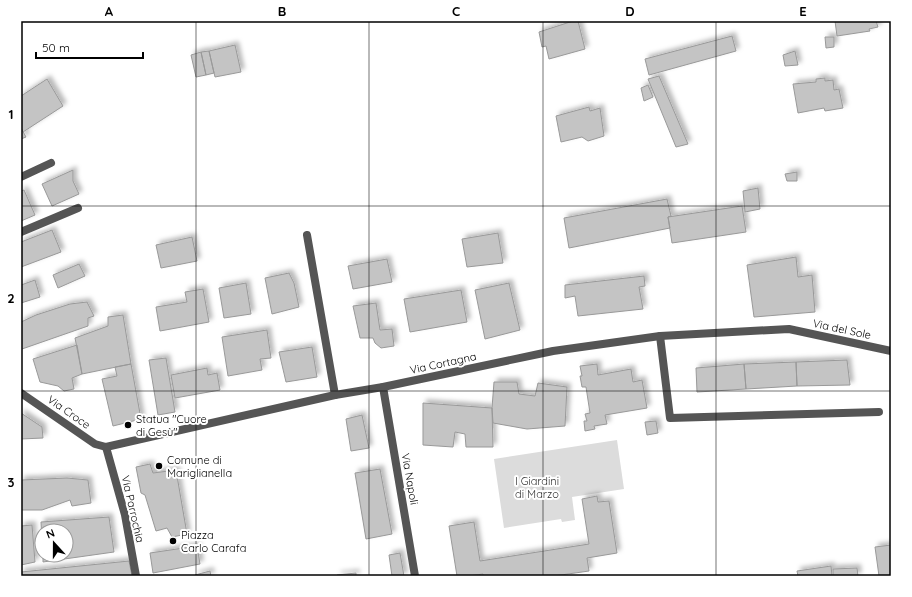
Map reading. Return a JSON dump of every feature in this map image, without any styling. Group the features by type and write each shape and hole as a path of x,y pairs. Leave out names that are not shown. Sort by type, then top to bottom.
{"street":[{"path":"21,177 51,163"},
{"path":"21,232 78,208"},
{"path":"307,235 335,395"},
{"name":"Via Cortagna","path":"106,447 335,395 553,351 660,336 789,329"},
{"name":"Via del Sole","path":"789,329 891,351"},
{"path":"660,336 670,418 879,412"},
{"name":"Via Napoli","path":"383,386 415,576"},
{"name":"Via Croce","path":"21,392 95,444 106,447"},
{"name":"Via Parrochia","path":"106,447 125,515 136,576"}],"green space":[{"name":"I Giardini di Marzo","path":"617,440 624,489 572,497 575,520 562,522 561,519 504,528 494,459"}],"building":[{"path":"573,21 578,21 585,49 549,59 546,46 542,47 539,32"},
{"path":"835,21 876,21 878,27 869,29 870,31 837,36"},
{"path":"732,36 736,51 649,75 645,59"},
{"path":"825,37 834,37 834,47 826,48"},
{"path":"235,45 241,72 215,77 209,51"},
{"path":"209,51 214,73 206,75 201,52"},
{"path":"795,51 798,65 785,66 783,55"},
{"path":"201,52 206,75 196,77 191,55"},
{"path":"659,76 688,144 676,147 648,79"},
{"path":"825,78 825,81 833,80 834,90 839,89 843,108 825,111 824,108 798,113 793,84 816,82 816,79"},
{"path":"47,79 63,106 23,132 21,128 21,96"},
{"path":"648,85 653,97 644,101 641,88"},
{"path":"589,107 590,111 600,108 604,136 588,141 582,137 561,142 556,116"},
{"path":"21,128 26,137 21,139"},
{"path":"73,170 73,181 79,194 52,206 42,184"},
{"path":"797,172 797,181 787,181 785,174"},
{"path":"758,188 760,209 745,212 743,191"},
{"path":"24,190 35,215 21,221 21,191"},
{"path":"667,199 671,216 668,217 670,228 569,248 564,218"},
{"path":"742,206 746,232 672,243 668,217"},
{"path":"52,230 61,252 21,267 21,242"},
{"path":"498,233 503,263 467,267 462,239"},
{"path":"192,237 197,261 161,268 156,245"},
{"path":"796,257 798,277 812,275 815,312 754,317 747,265"},
{"path":"387,259 392,282 353,289 348,266"},
{"path":"79,264 85,276 58,288 53,275"},
{"path":"289,273 294,283 299,307 272,314 265,278"},
{"path":"644,276 645,286 639,287 643,309 578,316 575,296 565,298 565,285"},
{"path":"35,280 40,297 21,303 21,285"},
{"path":"246,283 251,314 224,318 219,288"},
{"path":"509,283 520,330 485,339 475,290"},
{"path":"203,289 209,322 160,331 156,307 187,302 185,292"},
{"path":"461,290 467,322 410,332 404,299"},
{"path":"87,302 94,316 88,318 88,326 22,349 21,348 21,322 36,315 70,304"},
{"path":"376,303 380,330 392,329 394,346 381,348 375,343 373,338 360,338 353,306"},
{"path":"123,315 131,364 82,374 75,338 108,326 108,317"},
{"path":"267,330 271,358 260,359 262,370 228,376 222,337"},
{"path":"77,345 82,374 72,378 74,389 64,391 58,386 40,382 33,359"},
{"path":"312,347 317,377 286,382 279,352"},
{"path":"166,358 175,412 158,415 149,360"},
{"path":"847,360 850,385 797,386 796,362"},
{"path":"796,362 797,386 746,389 744,364"},
{"path":"131,364 141,419 113,426 102,379 117,376 115,367"},
{"path":"597,364 598,375 631,369 633,382 642,380 647,408 605,415 607,424 594,426 595,429 585,431 584,421 587,421 585,414 590,413 586,387 582,387 580,366"},
{"path":"744,364 746,389 697,392 696,368"},
{"path":"207,368 208,375 217,373 220,390 175,398 171,375"},
{"path":"494,382 517,382 519,394 535,396 538,383 567,387 565,426 527,429 493,423 492,408"},
{"path":"423,403 492,408 493,447 466,447 465,434 455,432 453,447 423,445"},
{"path":"21,413 42,427 43,438 21,439"},
{"path":"362,415 369,448 351,451 346,419"},
{"path":"656,421 658,433 647,435 645,422"},
{"path":"150,464 153,473 176,470 187,534 172,537 167,528 156,531 145,495 141,493 136,467"},
{"path":"380,469 392,534 366,539 355,473"},
{"path":"67,478 88,480 91,503 72,506 70,500 42,510 21,510 21,480"},
{"path":"597,496 598,502 609,501 617,553 587,558 589,571 554,576 483,576 483,574 457,576 449,526 474,522 480,561 589,544 582,499"},
{"path":"109,517 114,552 74,558 74,523 41,522"},
{"path":"32,525 34,562 21,565 21,526"},
{"path":"891,545 891,576 879,576 875,547"},
{"path":"197,546 200,564 153,573 150,553"},
{"path":"400,553 404,576 392,576 389,555"},
{"path":"129,561 132,576 21,576 21,572"},
{"path":"831,566 832,576 798,576 797,571"},
{"path":"857,568 858,576 833,576 833,569"},
{"path":"210,571 211,576 195,576 195,575"},
{"path":"356,573 356,576 337,575"}],"place":[{"name":"Statua \"Cuore di Gesù\"","path":"128,425"},
{"name":"Comune di Mariglianella","path":"159,466"},
{"name":"Piazza Carlo Carafa","path":"173,541"}]}
